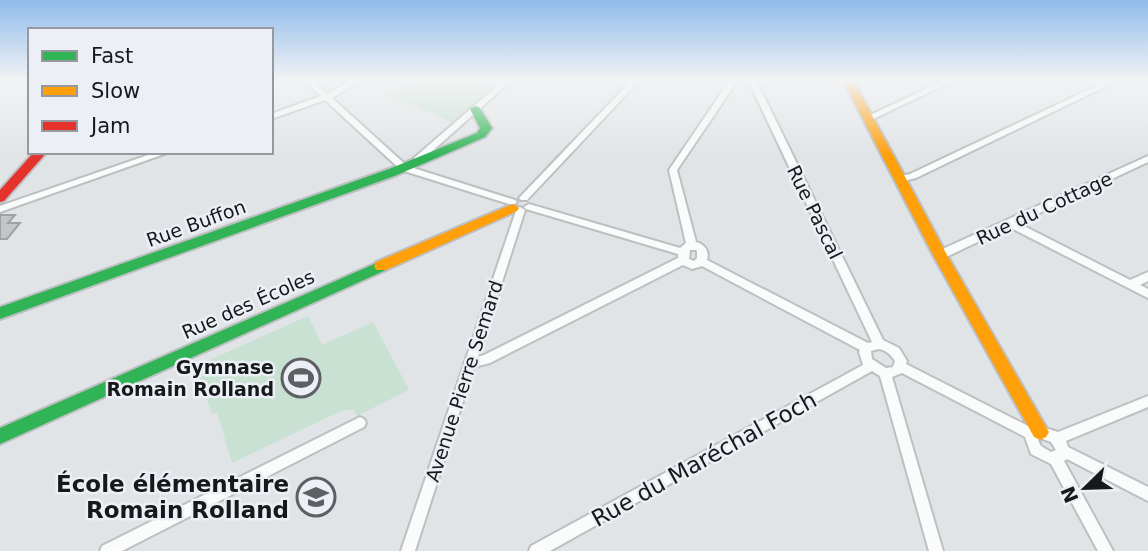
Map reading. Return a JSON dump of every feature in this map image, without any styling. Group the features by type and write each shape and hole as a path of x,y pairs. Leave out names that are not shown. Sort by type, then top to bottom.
{"street":[{"path":"273,116 303,106"},
{"path":"338,106 411,164 519,205 686,253"},
{"path":"411,164 479,106"},
{"path":"519,205 612,106"},
{"path":"717,106 673,170 686,253 690,263 702,262 873,346 893,349 898,355 901,367"},
{"name":"Rue Pascal","path":"764,106 873,346"},
{"path":"862,106 1037,433"},
{"path":"868,118 895,106"},
{"path":"900,179 913,176 1061,106"},
{"name":"Rue Buffon","path":"0,313 411,164 484,134 486,128 475,109"},
{"path":"0,198 39,154"},
{"path":"0,209 160,154"},
{"name":"Rue du Cottage","path":"940,255 1148,159"},
{"name":"Avenue Pierre Semard","path":"408,551 519,205"},
{"name":"Rue des Écoles","path":"0,436 519,205"},
{"path":"1010,224 1148,294"},
{"path":"470,363 486,359 686,253"},
{"path":"1130,285 1148,276"},
{"path":"873,346 865,357 871,366 885,373 897,371 901,367"},
{"name":"Rue du Maréchal Foch","path":"536,551 871,366"},
{"path":"901,367 1037,433 1059,450 1148,494"},
{"path":"885,373 936,551"},
{"path":"1037,433 1032,442 1036,450 1045,456 1148,401"},
{"path":"107,551 360,423"},
{"path":"1059,450 1106,551"}],"green space":[{"path":"414,106 472,106 452,122"},
{"name":"Gymnase Romain Rolland","path":"308,316 322,345 373,322 409,390 357,416 353,409 341,411 232,463 217,412 212,414 196,366"}],"building":[{"path":"0,215 15,215 8,223 20,223 7,239 0,239"}],"traffic: fast":[{"path":"0,313 393,172 481,135 486,128 475,109"},
{"path":"0,436 381,266"}],"traffic: slow":[{"path":"862,106 940,255 1040,432"},
{"path":"381,266 513,208"}],"traffic: jam":[{"path":"0,198 39,154"}],"place":[{"name":"Gymnase Romain Rolland","path":"301,378"},
{"name":"École élémentaire Romain Rolland","path":"316,497"}]}
